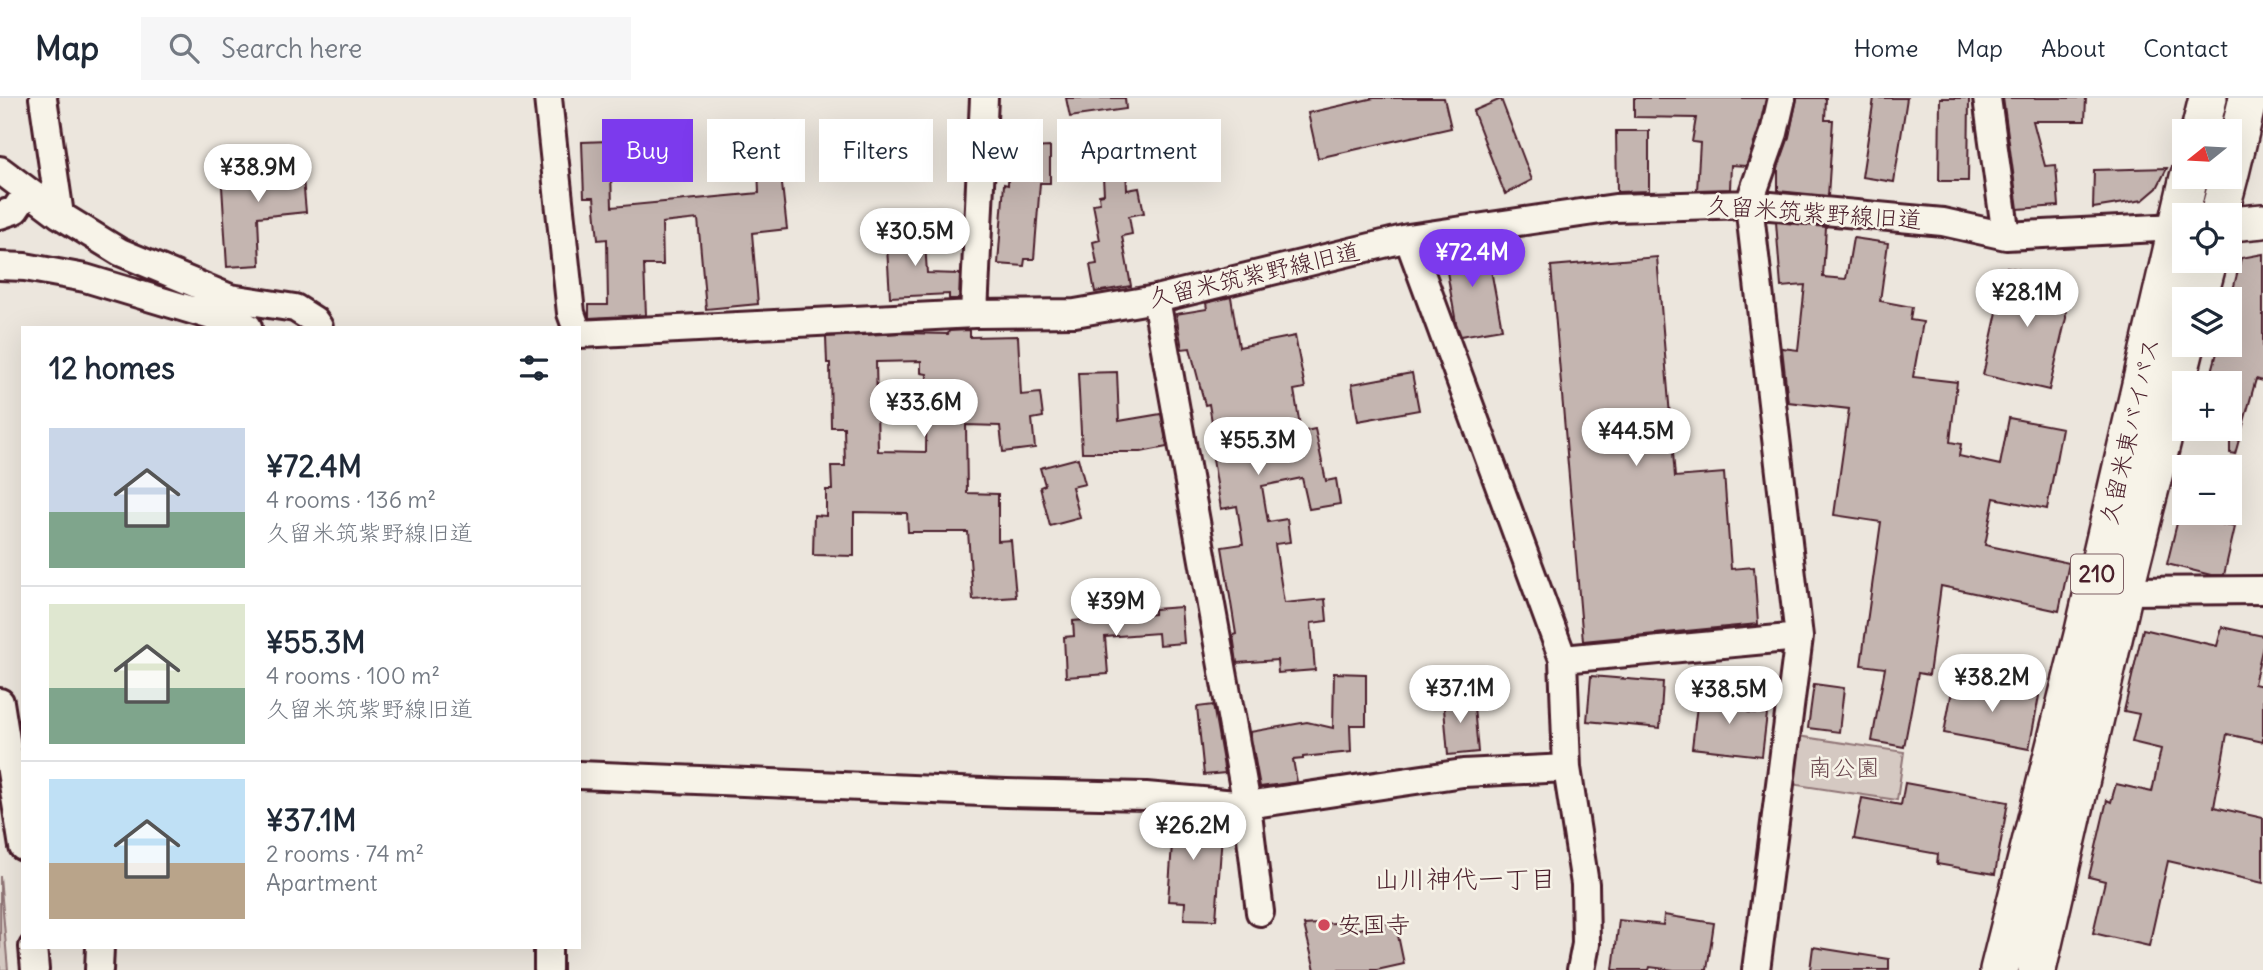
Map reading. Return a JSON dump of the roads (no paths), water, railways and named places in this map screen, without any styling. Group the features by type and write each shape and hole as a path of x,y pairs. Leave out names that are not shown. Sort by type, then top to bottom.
{"highway":[{"path":"2203,119 2208,98"},
{"path":"2242,122 2248,98"},
{"name":"久留米東バイパス","path":"1998,970 2084,631 2172,261"},
{"name":"久留米東バイパス","path":"2037,970 2124,591 2183,357"}],"main road":[{"path":"2242,223 2263,221"}],"street":[{"path":"43,98 60,215"},
{"path":"548,98 571,313 576,326"},
{"path":"974,314 984,98"},
{"path":"1756,970 1799,638 1749,204 1774,133 1782,98"},
{"path":"1987,98 2006,236"},
{"path":"0,170 60,215 120,252 230,299 295,308 314,320 318,326"},
{"path":"0,215 15,210 28,191"},
{"name":"久留米筑紫野線旧道","path":"581,334 974,314 1075,313 1156,299 1409,238 1615,208 1749,204 1943,222 2006,236 2172,227"},
{"path":"1409,238 1563,659 1567,768 1585,884 1586,944 1581,970"},
{"path":"0,266 25,267 85,278 245,326"},
{"path":"1156,299 1247,805 1260,912"},
{"path":"2124,591 2263,590"},
{"path":"1563,659 1799,638"},
{"path":"0,702 21,834"},
{"path":"581,775 1006,793 1146,796 1247,805 1464,773 1567,768"},
{"path":"33,949 35,970"},
{"path":"99,970 100,949"},
{"path":"548,949 548,970"}],"place":[{"name":"安国寺","path":"1324,925"}],"district":[{"name":"山川神代一丁目","path":"1465,879"}],"park label":[{"name":"南公園","path":"1844,768"}]}
